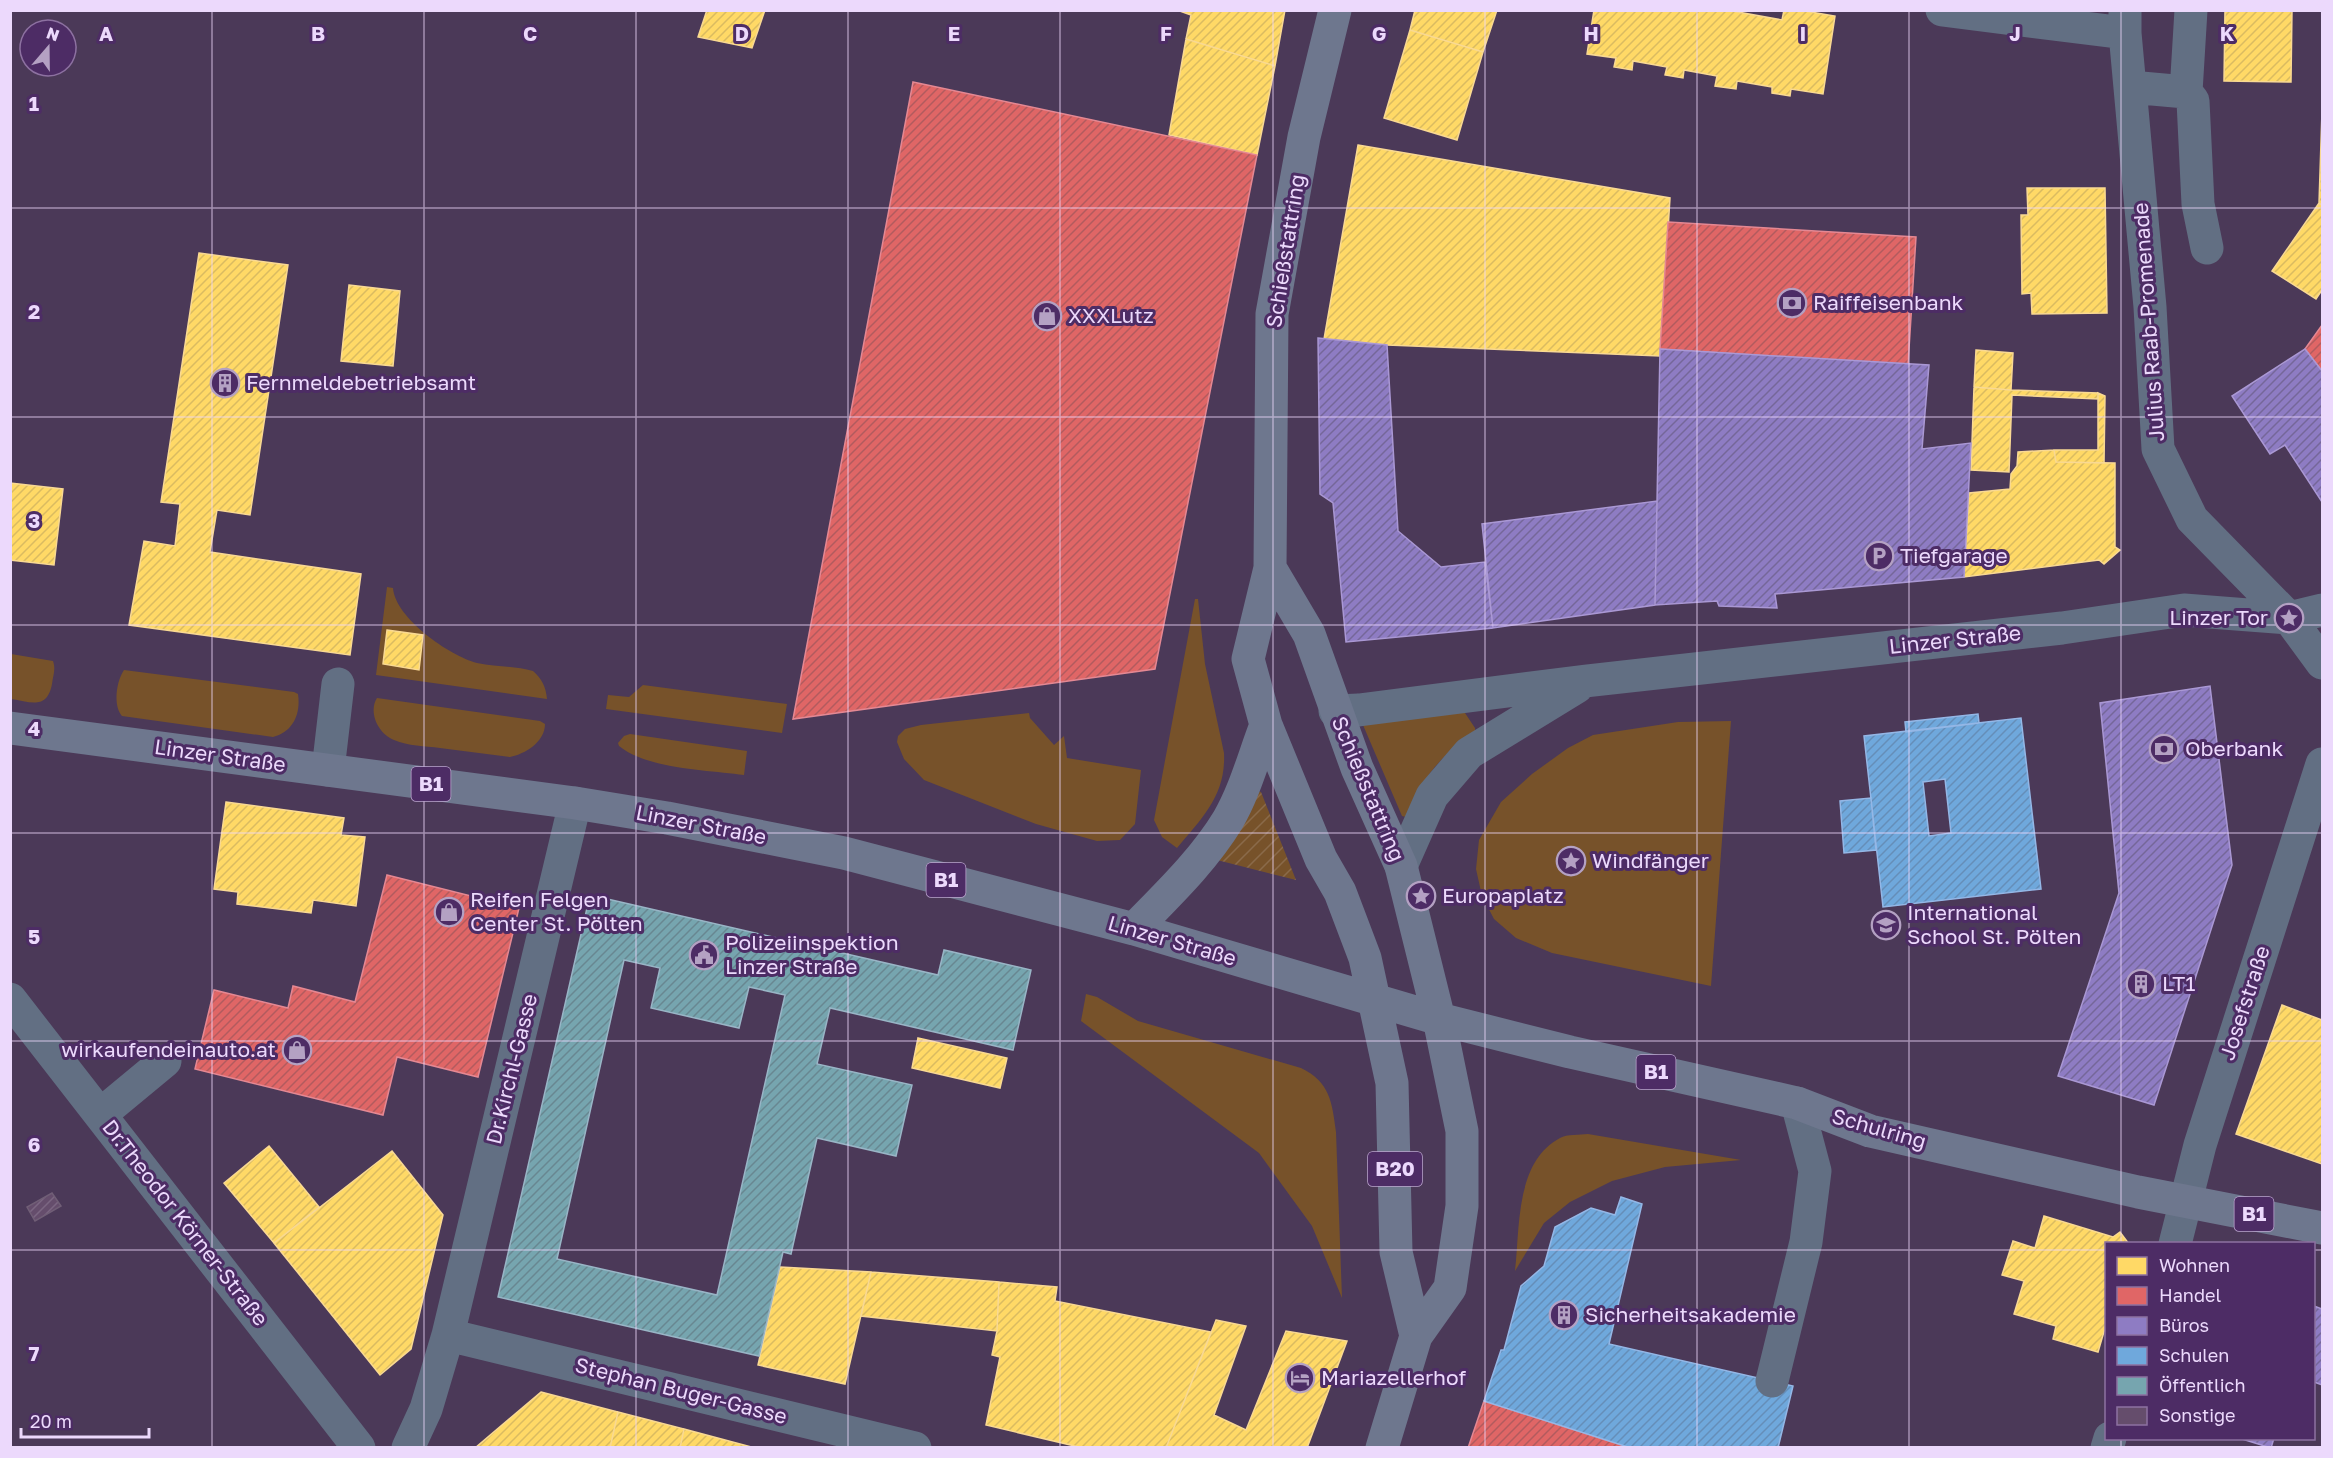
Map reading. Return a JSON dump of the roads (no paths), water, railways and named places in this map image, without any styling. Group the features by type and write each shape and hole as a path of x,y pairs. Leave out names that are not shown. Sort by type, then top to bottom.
{"main road":[{"name":"Schießstattring","path":"1335,10 1304,137 1272,314 1270,568 1248,659 1266,725 1321,859 1340,892 1365,958 1375,1001"},
{"name":"Schießstattring","path":"1270,568 1309,634 1357,768 1401,866 1439,1019 1462,1131 1462,1206 1450,1288 1416,1336"},
{"path":"1134,929 1179,883 1228,819 1266,725"},
{"name":"Linzer Straße","path":"10,728 575,803 744,832 844,853 1134,929 1375,1001"},
{"name":"B1","path":"1375,1001 1439,1019"},
{"name":"B20","path":"1375,1001 1392,1083 1396,1252 1416,1336"},
{"name":"Schulring","path":"1439,1019 1570,1053 1797,1103 1870,1131 2186,1201 2322,1228"},
{"path":"1382,1448 1416,1336"}],"street":[{"path":"1942,10 2125,22"},
{"path":"2192,10 2186,92 2193,101 2198,204 2207,248"},
{"name":"Julius Raab-Promenade","path":"2125,22 2150,308 2158,449 2192,519 2289,618"},
{"path":"2130,87 2186,92"},
{"name":"Linzer Straße","path":"1335,711 2062,628 2184,610 2289,618 2322,610"},
{"path":"2289,618 2322,624"},
{"path":"2289,618 2322,663"},
{"name":"Linzer Straße","path":"1401,866 1432,796 1469,753 1586,681"},
{"path":"328,770 338,684"},
{"name":"Josefstraße","path":"2176,1242 2200,1145 2322,764"},
{"name":"Dr.Kirchl-Gasse","path":"408,1448 426,1409 448,1335 575,803"},
{"name":"Dr.Theodor Körner-Straße","path":"10,999 358,1448"},
{"path":"100,1114 165,1061"},
{"path":"1772,1381 1806,1242 1815,1171 1797,1103"},
{"name":"Stephan Buger-Gasse","path":"448,1335 915,1448"}],"place":[{"name":"Raiffeisenbank","path":"1792,303"},
{"name":"XXXLutz","path":"1047,316"},
{"name":"Fernmeldebetriebsamt","path":"225,383"},
{"name":"Tiefgarage","path":"1879,556"},
{"name":"Linzer Tor","path":"2289,618"},
{"name":"Oberbank","path":"2164,749"},
{"name":"Windfänger","path":"1571,861"},
{"name":"Europaplatz","path":"1421,896"},
{"name":"Reifen Felgen Center St. Pölten","path":"449,912"},
{"name":"International School St. Pölten","path":"1886,925"},
{"name":"Polizeiinspektion Linzer Straße","path":"704,955"},
{"name":"LT1","path":"2141,984"},
{"name":"wirkaufendeinauto.at","path":"297,1050"},
{"name":"Sicherheitsakademie","path":"1564,1315"},
{"name":"Mariazellerhof","path":"1300,1378"}]}
